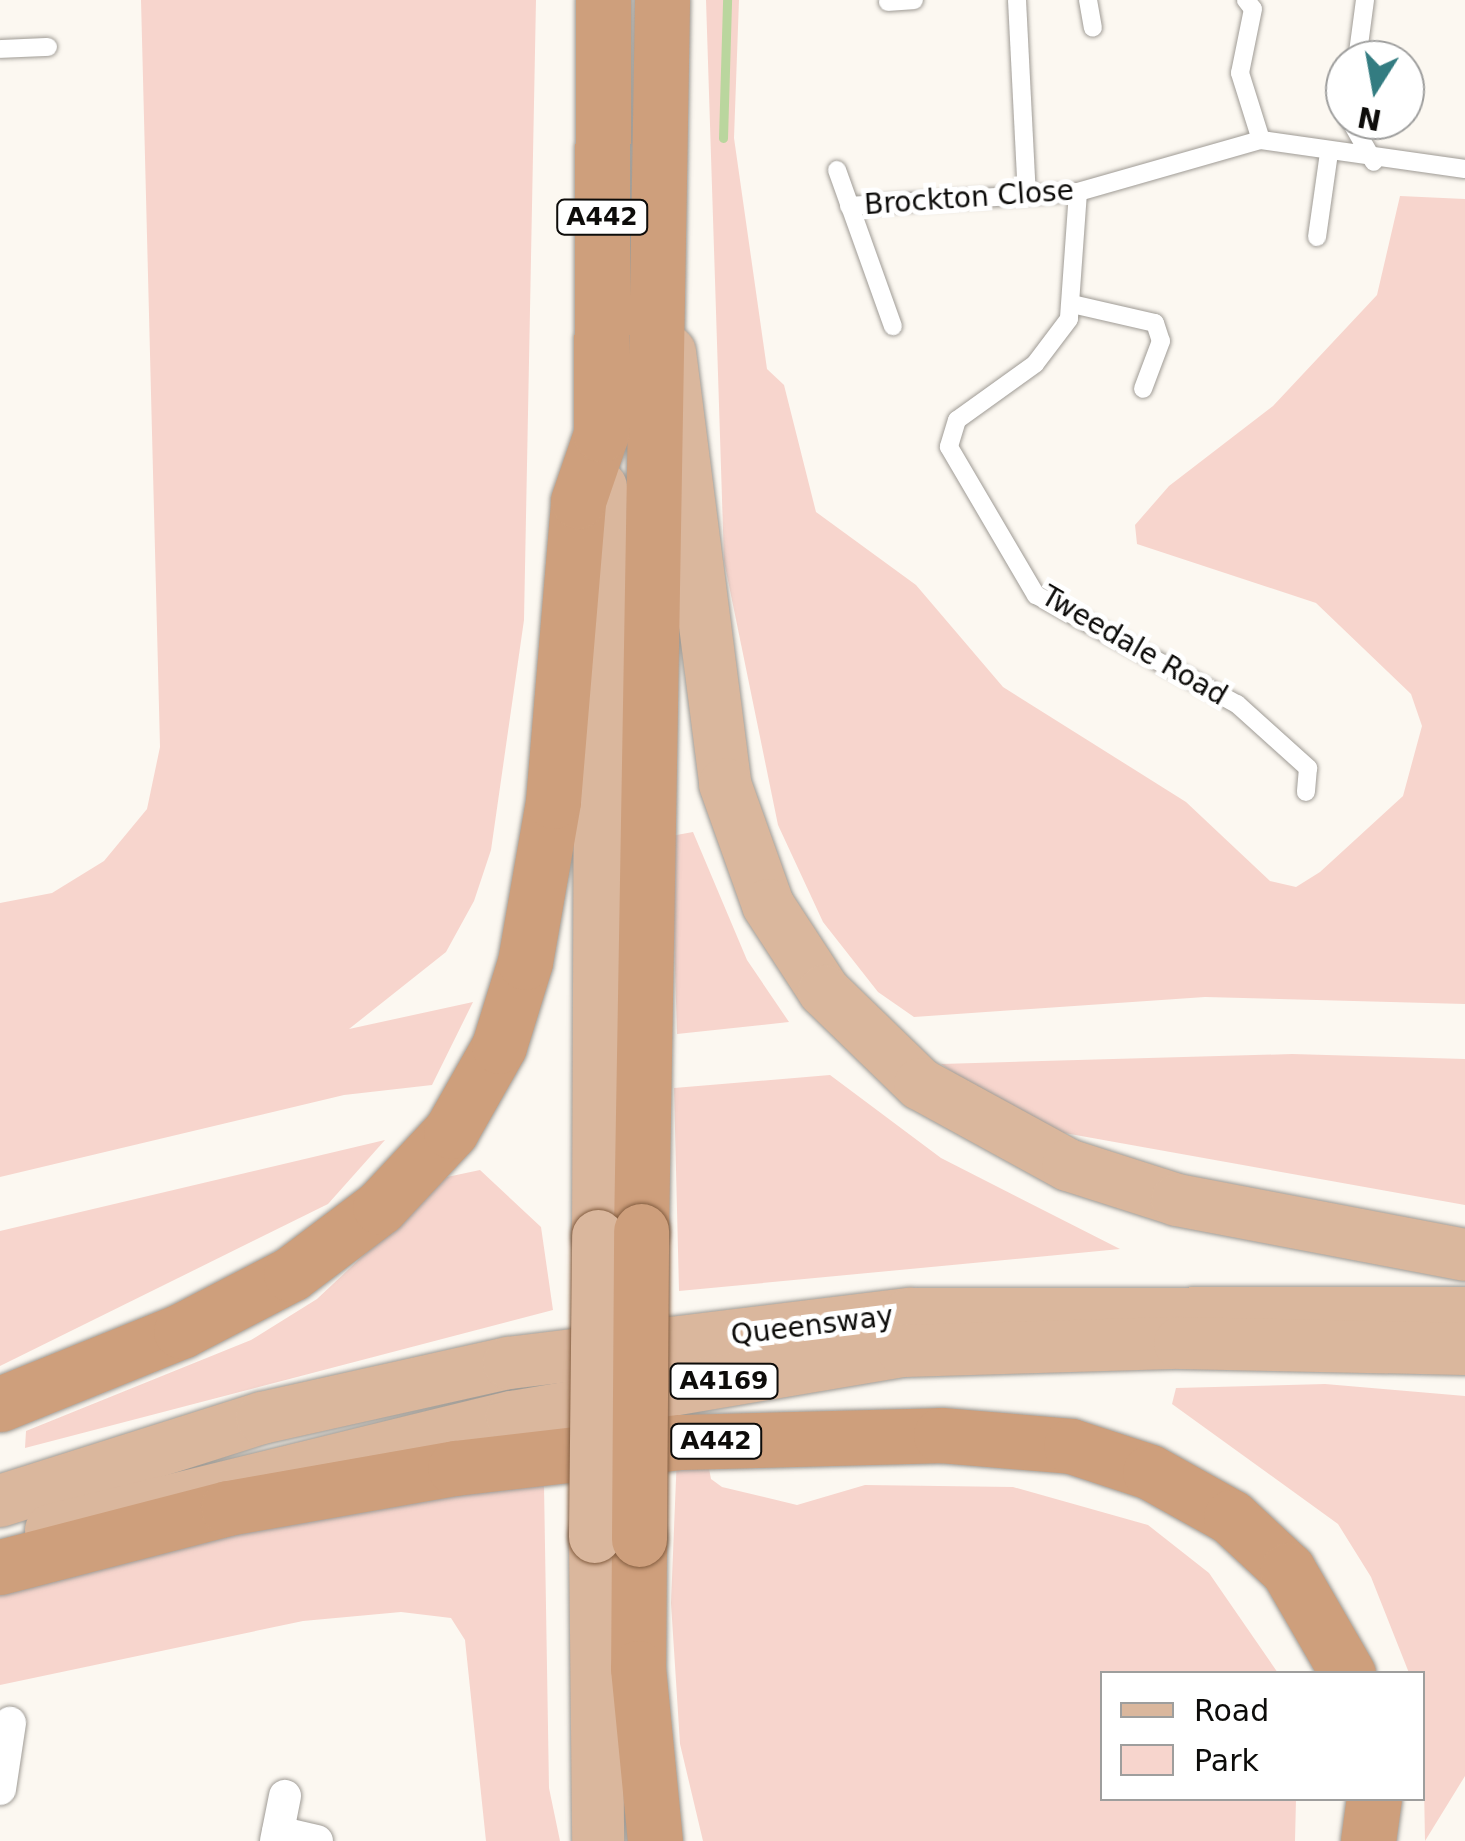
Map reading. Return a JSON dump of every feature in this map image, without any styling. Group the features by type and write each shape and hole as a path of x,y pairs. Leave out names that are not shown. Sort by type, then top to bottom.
{"highway":[{"name":"A442","path":"0,1404 181,1332 290,1274 380,1207 451,1131 499,1046 525,962 553,801 578,501 601,434 603,0"},
{"name":"A442","path":"655,1841 638,1668 617,1538 623,1018 656,299 662,0"},
{"name":"A442","path":"0,1566 228,1508 456,1468 681,1442 940,1435 1072,1446 1150,1472 1231,1517 1288,1570 1346,1671"},
{"path":"1368,1841 1374,1801"}],"main road":[{"path":"656,299 679,386 725,784 768,906 824,991 920,1084 1068,1165 1178,1200 1465,1255"},
{"path":"601,434 623,1018"},
{"name":"Queensway","path":"0,1501 262,1418 528,1360 910,1314 1465,1313"},
{"name":"Queensway","path":"0,1546 142,1500 512,1417 904,1351 1180,1343 1465,1349"},
{"path":"598,1841 617,1538"}],"street":[{"path":"0,1789 4,1742"},
{"path":"285,1796 277,1836 318,1841"}],"lane":[{"path":"888,2 914,0"},
{"path":"1017,0 1027,195"},
{"path":"1088,0 1093,28"},
{"path":"1246,0 1253,9 1240,73 1262,140 1374,162 1465,169"},
{"path":"1360,40 1365,0"},
{"path":"0,49 48,47"},
{"name":"Brockton Close","path":"849,206 1078,192 1262,140"},
{"path":"1361,140 1374,162"},
{"path":"1317,237 1329,153"},
{"name":"Brockton Close","path":"837,170 893,326"},
{"name":"Tweedale Road","path":"1078,192 1072,304 1036,364 957,420 949,447 1036,595 1237,704 1308,768 1306,792"},
{"path":"1072,304 1156,323 1161,341 1142,389"}],"green space":[{"path":"141,0 536,0 524,620 491,850 474,901 446,952 349,1029 473,1002 432,1085 344,1095 0,1177 0,903 52,893 104,861 147,809 160,747"},
{"path":"706,0 739,0 734,138 767,369 784,385 816,512 916,585 1003,687 1186,802 1270,881 1296,887 1320,872 1403,796 1422,726 1411,694 1316,603 1137,544 1135,525 1169,486 1273,406 1377,295 1400,196 1465,199 1465,1004 1205,997 914,1017 878,992 823,922 778,825 724,561"},
{"path":"693,832 747,960 789,1022 677,1034 671,836"},
{"path":"1292,1054 1465,1059 1465,1205 1031,1127 941,1064"},
{"path":"830,1075 941,1158 1120,1249 679,1291 674,1088"},
{"path":"385,1140 328,1204 0,1366 0,1231"},
{"path":"480,1170 541,1227 553,1310 25,1448 26,1431 251,1340 317,1299 447,1177"},
{"path":"1325,1384 1465,1396 1465,1776 1425,1841 1425,1671 1408,1671 1371,1577 1338,1524 1172,1404 1176,1388"},
{"path":"706,1453 711,1479 722,1487 797,1505 865,1485 1013,1487 1148,1525 1209,1573 1277,1671 1100,1671 1100,1801 1296,1801 1295,1841 703,1841 680,1744 671,1603 677,1455"},
{"path":"544,1485 549,1788 560,1841 486,1841 465,1640 451,1618 401,1612 303,1621 0,1685 0,1587 358,1503"}],"waterway":[{"path":"723,138 727,0"}]}
